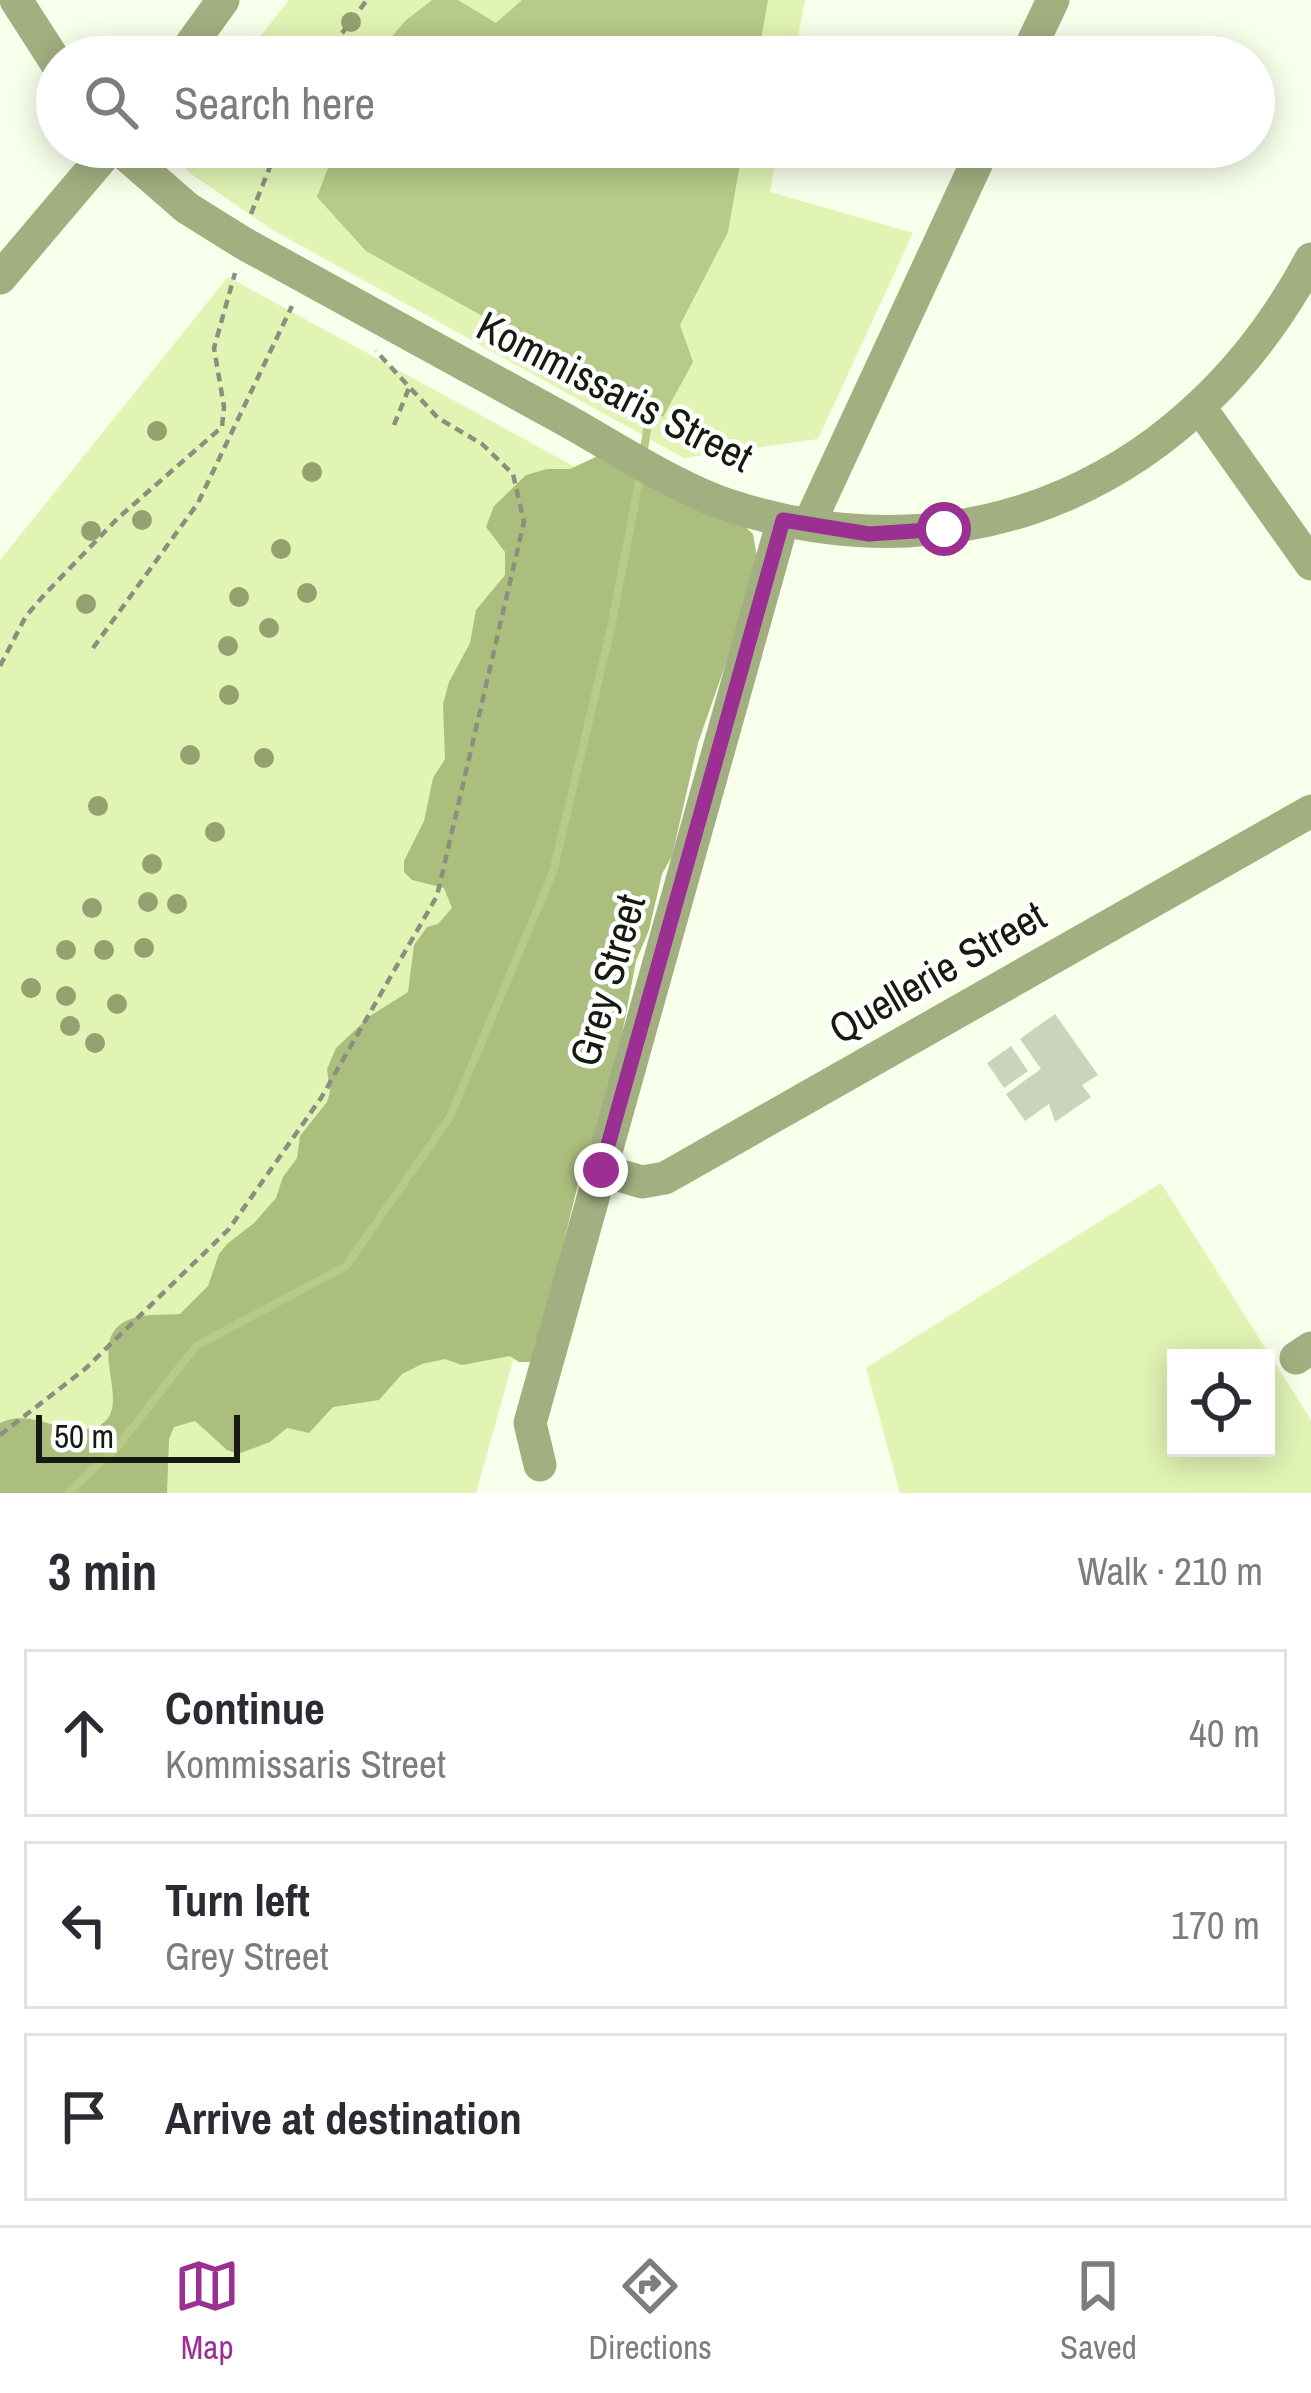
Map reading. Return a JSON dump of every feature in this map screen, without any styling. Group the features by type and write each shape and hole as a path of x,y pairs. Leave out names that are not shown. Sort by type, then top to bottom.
{"street":[{"path":"16,0 39,36"},
{"path":"197,36 223,0"},
{"path":"1036,36 1052,0"},
{"path":"0,278 96,168"},
{"name":"Kommissaris Street","path":"139,168 187,208 243,243 647,465 727,505 869,534 944,529 1023,512 1091,482 1150,447 1202,409 1263,336 1311,259"},
{"name":"Grey Street","path":"540,1465 530,1424 601,1170 796,522 973,168"},
{"path":"1202,409 1311,564"},
{"name":"Quellerie Street","path":"601,1170 642,1182 665,1178 1311,811"}],"path":[{"path":"340,36 367,0"},
{"path":"0,666 26,616 45,594 118,518 222,427 224,407 214,348 243,243 270,168"},
{"path":"93,648 198,503 294,303"},
{"path":"0,1435 85,1370 229,1229 321,1098 436,896 524,522 513,474 482,444 438,418 374,350"},
{"path":"394,425 409,388"}],"shaded area":[{"path":"289,0 805,0 798,36 261,36"},
{"path":"432,0 458,0 496,23 522,0 768,0 762,36 392,36"},
{"path":"328,168 739,168 728,232 680,325 693,362 663,417 366,251 317,197"},
{"path":"774,168 770,192 913,233 818,439 684,458 271,229 187,171"},
{"path":"228,277 738,556 476,1493 0,1493 0,560"},
{"path":"600,455 736,518 753,534 757,557 747,603 698,743 672,856 662,874 636,961 614,1077 599,1133 583,1163 537,1353 530,1362 510,1356 462,1365 445,1359 422,1364 402,1374 379,1400 333,1407 309,1433 287,1428 270,1442 238,1454 195,1421 174,1427 169,1439 167,1493 0,1493 0,1423 26,1419 88,1429 110,1415 108,1350 112,1335 122,1323 142,1316 180,1314 208,1286 219,1254 276,1198 297,1158 300,1136 327,1102 327,1069 336,1048 370,1016 408,992 414,945 427,927 438,924 452,908 444,888 412,880 404,872 404,861 424,821 433,778 445,759 443,704 449,682 470,643 476,610 505,575 505,552 486,527 494,506 526,475 570,469"},
{"path":"1161,1183 1266,1349 1167,1349 1167,1457 1275,1457 1275,1363 1311,1420 1311,1493 900,1493 866,1368"}],"building":[{"path":"1055,1014 1098,1075 1082,1085 1091,1097 1055,1122 1049,1104 1025,1121 1006,1094 1041,1069 1020,1039"},
{"path":"1011,1046 1028,1071 1004,1088 987,1063"}],"waterway":[{"path":"643,456 650,410"},
{"path":"68,1493 118,1446 196,1346 346,1266 450,1117 553,872 611,628 640,476"}],"route":[{"path":"601,1170 783,520 869,534 944,529"}]}
